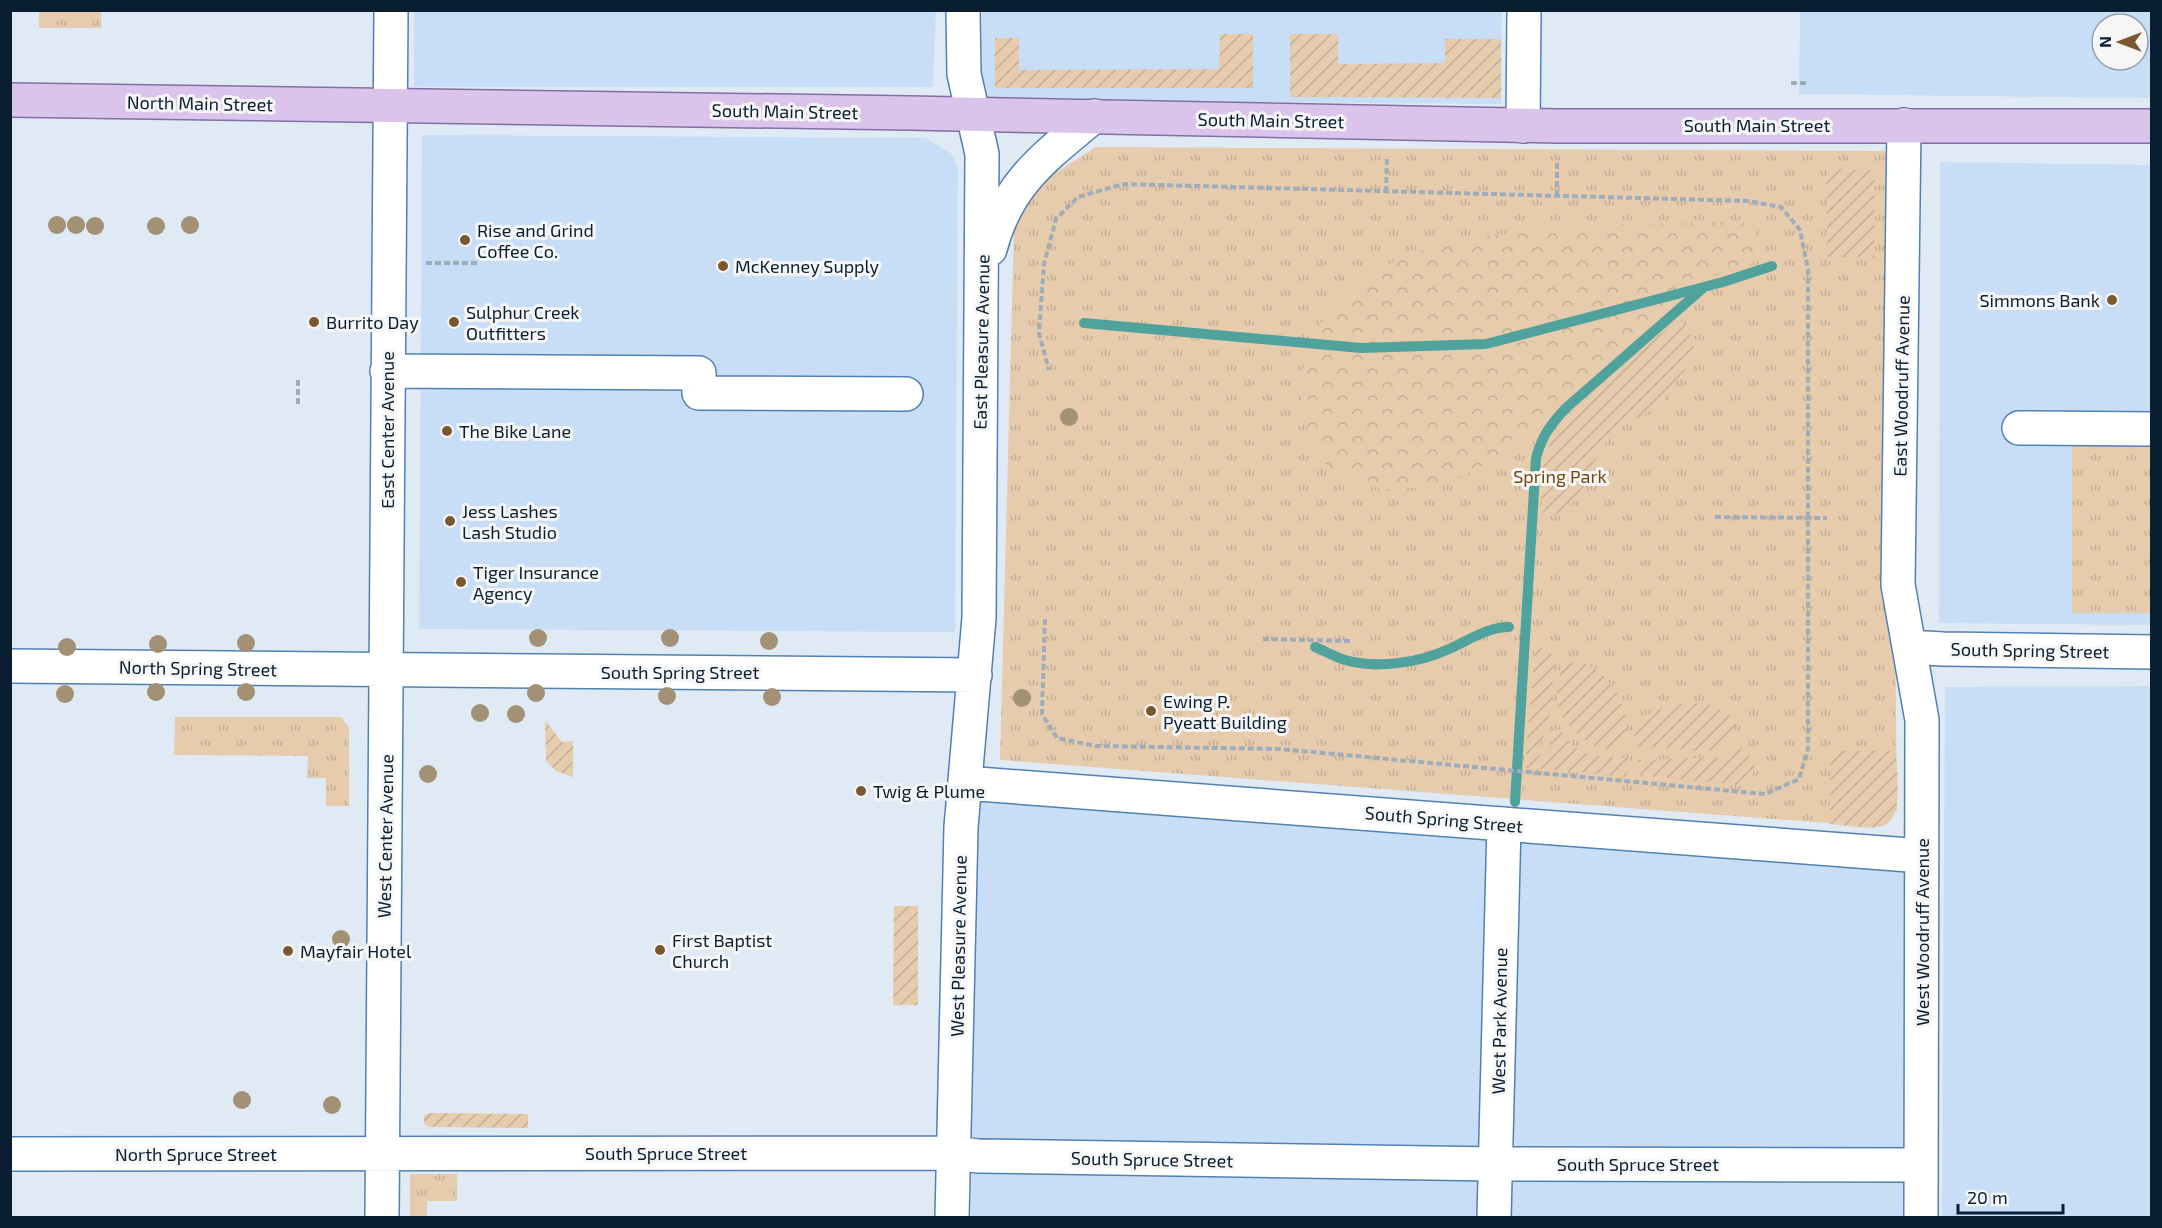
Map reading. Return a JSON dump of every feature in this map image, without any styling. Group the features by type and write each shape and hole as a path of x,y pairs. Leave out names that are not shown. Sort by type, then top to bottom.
{"main road":[{"name":"North Main Street","path":"10,100 390,106"},
{"name":"South Main Street","path":"390,106 1094,116 1523,126 2151,126"}],"street":[{"name":"East Center Avenue","path":"386,670 391,10"},
{"name":"East Pleasure Avenue","path":"963,10 964,74 982,154 979,618 975,675"},
{"path":"1523,126 1524,10"},
{"path":"982,277 993,238 1008,203 1025,176 1094,116"},
{"name":"East Woodruff Avenue","path":"1904,125 1898,585 1909,647"},
{"path":"387,370 699,373 699,393 906,394"},
{"path":"2019,428 2151,429"},
{"name":"South Spring Street","path":"1909,647 1943,650 2151,651"},
{"name":"West Woodruff Avenue","path":"1909,647 1922,720 1921,1218"},
{"name":"North Spring Street","path":"10,666 386,670"},
{"name":"South Spring Street","path":"386,670 975,675"},
{"name":"West Center Avenue","path":"382,1218 386,670"},
{"name":"West Pleasure Avenue","path":"952,1218 961,827 975,675"},
{"name":"South Spring Street","path":"965,783 1922,856"},
{"name":"West Park Avenue","path":"1494,1218 1504,824"},
{"name":"South Spruce Street","path":"382,1154 953,1153 978,1156 1496,1164 1921,1165"},
{"name":"North Spruce Street","path":"10,1154 382,1154"}],"path":[{"path":"1791,82 1809,83"},
{"path":"1045,619 1042,714 1057,738 1096,746 1280,750 1766,794 1799,779 1808,750 1808,269 1800,230 1781,207 1748,201 1123,184 1078,197 1056,219 1044,264 1039,333 1049,370"},
{"path":"426,263 480,263"},
{"path":"298,378 298,404"},
{"path":"1715,517 1827,518"},
{"path":"1263,639 1351,641"}],"shaded area":[{"path":"414,11 936,11 933,87 414,87"},
{"path":"982,11 1502,11 1501,104 982,100"},
{"path":"1800,11 2151,11 2151,98 1799,94"},
{"path":"422,135 926,138 952,154 958,169 955,632 419,629"},
{"path":"1940,162 2151,165 2151,625 1939,623"},
{"path":"2151,686 2151,1217 1942,1217 1945,687"},
{"path":"976,798 1911,863 1907,1217 971,1218"}],"green space":[{"path":"39,11 101,11 101,28 39,28"},
{"path":"1220,34 1253,34 1253,88 995,88 995,38 1019,38 1019,70 1219,69"},
{"path":"1290,34 1338,34 1338,64 1445,63 1445,39 1501,39 1501,98 1290,97"},
{"name":"Spring Park","path":"1096,147 1890,151 1897,810 1880,827 1000,760 1014,228 1040,183"},
{"path":"1827,169 1875,170 1874,257 1827,257"},
{"path":"1738,222 1751,224 1758,238 1754,262 1702,280 1493,459 1460,478 1389,491 1355,482 1327,466 1309,437 1301,403 1303,369 1312,333 1337,304 1385,265 1445,241 1578,225"},
{"path":"1675,321 1683,322 1695,342 1686,369 1669,388 1663,405 1618,427 1598,452 1581,494 1562,513 1548,515 1543,513 1541,488 1544,464 1551,442 1563,420"},
{"path":"2072,436 2151,437 2151,613 2072,613"},
{"path":"1539,647 1552,654 1554,661 1551,710 1538,754 1550,755 1551,734 1554,730 1561,729 1566,739 1581,751 1598,756 1628,758 1627,776 1525,768 1535,649"},
{"path":"1568,662 1584,663 1601,672 1617,693 1627,719 1626,744 1611,749 1597,747 1569,726 1558,705 1557,697 1560,674"},
{"path":"1688,702 1714,706 1735,719 1735,739 1722,749 1704,751 1635,746 1634,730 1638,720 1654,711"},
{"path":"175,717 341,717 349,728 349,806 326,806 326,778 307,778 308,756 174,755"},
{"path":"545,720 562,742 573,741 573,777 556,771 546,761"},
{"path":"1740,748 1750,756 1755,764 1752,779 1744,785 1637,775 1638,760 1728,757"},
{"path":"1831,751 1896,751 1898,796 1893,817 1887,824 1866,828 1830,824"},
{"path":"894,906 918,906 918,1005 893,1005"},
{"path":"429,1113 528,1114 528,1128 429,1127 424,1124 424,1116"},
{"path":"410,1174 457,1174 457,1201 427,1201 427,1217 410,1217"}],"waterway":[{"path":"1084,323 1361,348 1486,344 1723,282 1772,266"},
{"path":"1515,802 1538,450 1547,431 1566,408 1702,289"},
{"path":"1315,647 1341,659 1357,663 1398,663 1425,658 1486,632 1509,627"}],"place":[{"name":"Rise and Grind Coffee Co.","path":"465,240"},
{"name":"McKenney Supply","path":"723,266"},
{"name":"Simmons Bank","path":"2112,300"},
{"name":"Burrito Day","path":"314,322"},
{"name":"Sulphur Creek Outfitters","path":"454,322"},
{"name":"The Bike Lane","path":"447,431"},
{"name":"Jess Lashes Lash Studio","path":"450,521"},
{"name":"Tiger Insurance Agency","path":"461,582"},
{"name":"Ewing P. Pyeatt Building","path":"1151,711"},
{"name":"Twig & Plume","path":"861,791"},
{"name":"First Baptist Church","path":"660,950"},
{"name":"Mayfair Hotel","path":"288,951"}]}
